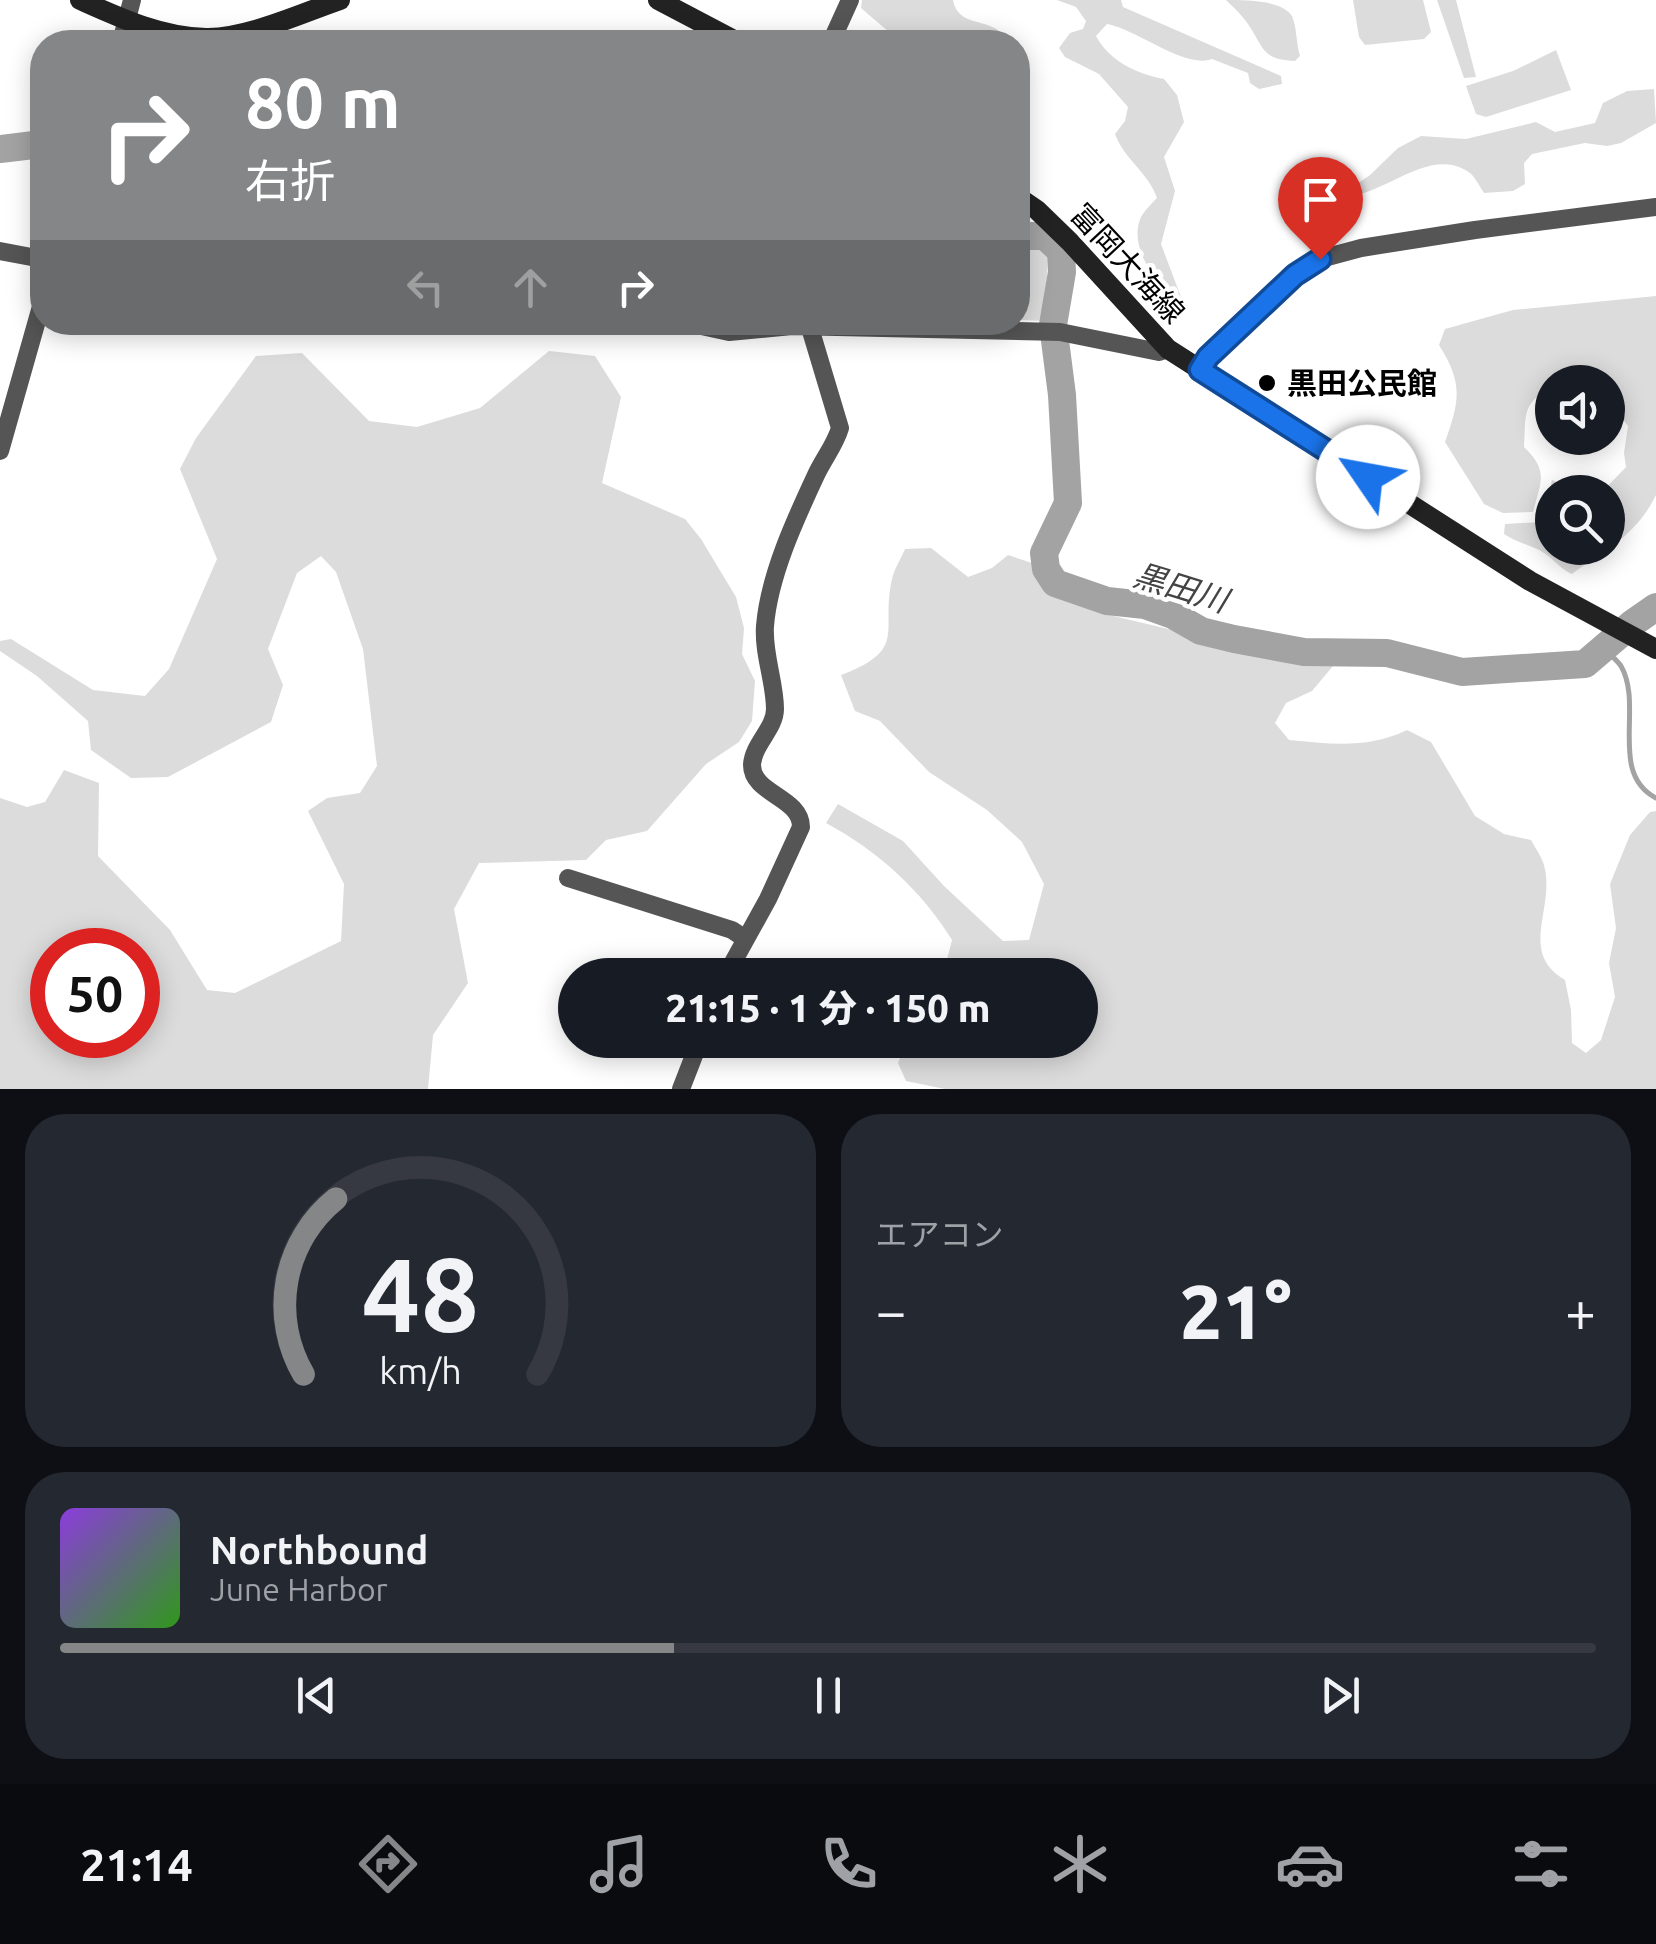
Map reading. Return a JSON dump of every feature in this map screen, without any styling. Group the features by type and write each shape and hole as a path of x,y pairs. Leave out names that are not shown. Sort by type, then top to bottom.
{"main road":[{"path":"80,0 130,10 161,30"},
{"path":"271,30 340,0"},
{"path":"658,0 715,30"},
{"name":"富岡大海線","path":"1030,205 1070,242 1168,349 1530,580 1656,649"}],"street":[{"path":"836,30 850,0"},
{"path":"1200,370 1208,357 1295,275 1320,259 1361,248 1475,230 1656,207"},
{"path":"0,251 30,257"},
{"path":"1030,332 1054,332 1159,352 1168,349"},
{"path":"0,451 33,335"},
{"path":"734,958 768,900 801,827 801,818 794,808 758,780 752,768 755,751 776,713 764,631 768,603 806,499 840,428 812,335"},
{"path":"568,878 732,930 744,938"},
{"path":"681,1089 693,1058"}],"shaded area":[{"path":"862,0 953,0 967,19 998,30 887,30 861,8"},
{"path":"1057,0 1121,0 1123,7 1281,76 1282,84 1259,89 1250,83 1248,73 1212,59 1189,59 1107,24 1096,36 1116,59 1134,70 1164,79 1177,95 1184,122 1164,157 1175,191 1161,244 1181,297 1180,304 1154,277 1141,253 1141,217 1157,198 1115,134 1125,121 1128,107 1099,74 1065,57 1059,48 1070,33 1083,29 1086,21 1076,7"},
{"path":"1226,0 1263,2 1287,11 1294,21 1300,56 1295,61 1269,55"},
{"path":"1353,0 1423,0 1431,32 1424,39 1365,45 1359,37"},
{"path":"1437,0 1456,0 1476,77 1464,78"},
{"path":"1556,50 1571,90 1486,117 1476,114 1466,86 1513,71"},
{"path":"1654,89 1656,123 1621,143 1585,143 1532,154 1524,163 1525,184 1513,191 1484,193 1470,173 1438,165 1421,168 1372,190 1340,196 1398,148 1421,136 1466,139 1536,122 1555,132 1595,123 1603,103 1627,91"},
{"path":"1030,243 1048,253 1045,321 1030,320"},
{"path":"1656,296 1656,495 1625,535 1625,475 1618,475 1626,467 1625,365 1535,365 1535,398 1527,412 1524,447 1541,475 1535,475 1533,512 1503,513 1484,504 1445,442 1457,392 1452,370 1439,345 1445,329 1513,310"},
{"path":"549,351 595,356 621,397 602,483 685,519 736,597 744,628 742,654 755,681 752,721 739,742 706,764 647,831 606,840 586,860 479,863 454,909 468,983 433,1035 428,1089 0,1089 0,798 27,807 45,802 64,770 99,783 98,856 170,930 207,990 235,993 341,941 344,884 308,811 327,798 360,793 377,766 363,649 336,572 321,556 297,573 268,649 283,685 271,722 168,777 131,778 91,750 88,721 37,676 0,651 0,641 11,639 93,690 145,696 169,669 217,559 180,469 196,438 256,356 302,353 369,421 417,427 480,408"},
{"path":"1535,522 1535,548 1504,534 1505,524"},
{"path":"931,548 968,577 992,568 1008,555 1032,563 1053,592 1105,614 1283,656 1338,660 1312,691 1286,703 1275,723 1289,740 1335,744 1364,743 1407,730 1431,742 1475,816 1504,834 1531,840 1543,862 1546,879 1540,942 1543,956 1565,980 1572,1043 1586,1053 1601,1040 1615,997 1609,963 1616,928 1610,884 1630,835 1650,812 1656,811 1656,1089 945,1089 906,1081 898,1063 900,1058 1098,1058 1098,958 947,958 952,940 927,905 897,873 826,823 838,804 903,841 1003,941 1029,940 1044,884 1022,842 987,810 929,772 880,721 855,711 841,675 862,666 884,647 892,579 905,549"},
{"path":"1558,565 1585,565 1572,574"}],"waterway":[{"name":"黒田川","path":"0,149 30,145"},
{"name":"黒田川","path":"1030,236 1045,236 1061,251 1062,272 1053,325 1062,395 1068,503 1044,553 1046,569 1055,583 1107,601 1145,605 1201,631 1234,639 1304,652 1387,653 1462,672 1585,664 1656,607"},
{"path":"1605,649 1621,666 1627,682 1634,772 1642,787 1656,798"}],"place":[{"name":"黒田公民館","path":"1267,383"}],"route":[{"path":"1320,259 1295,275 1208,357 1200,370 1368,477"}]}
